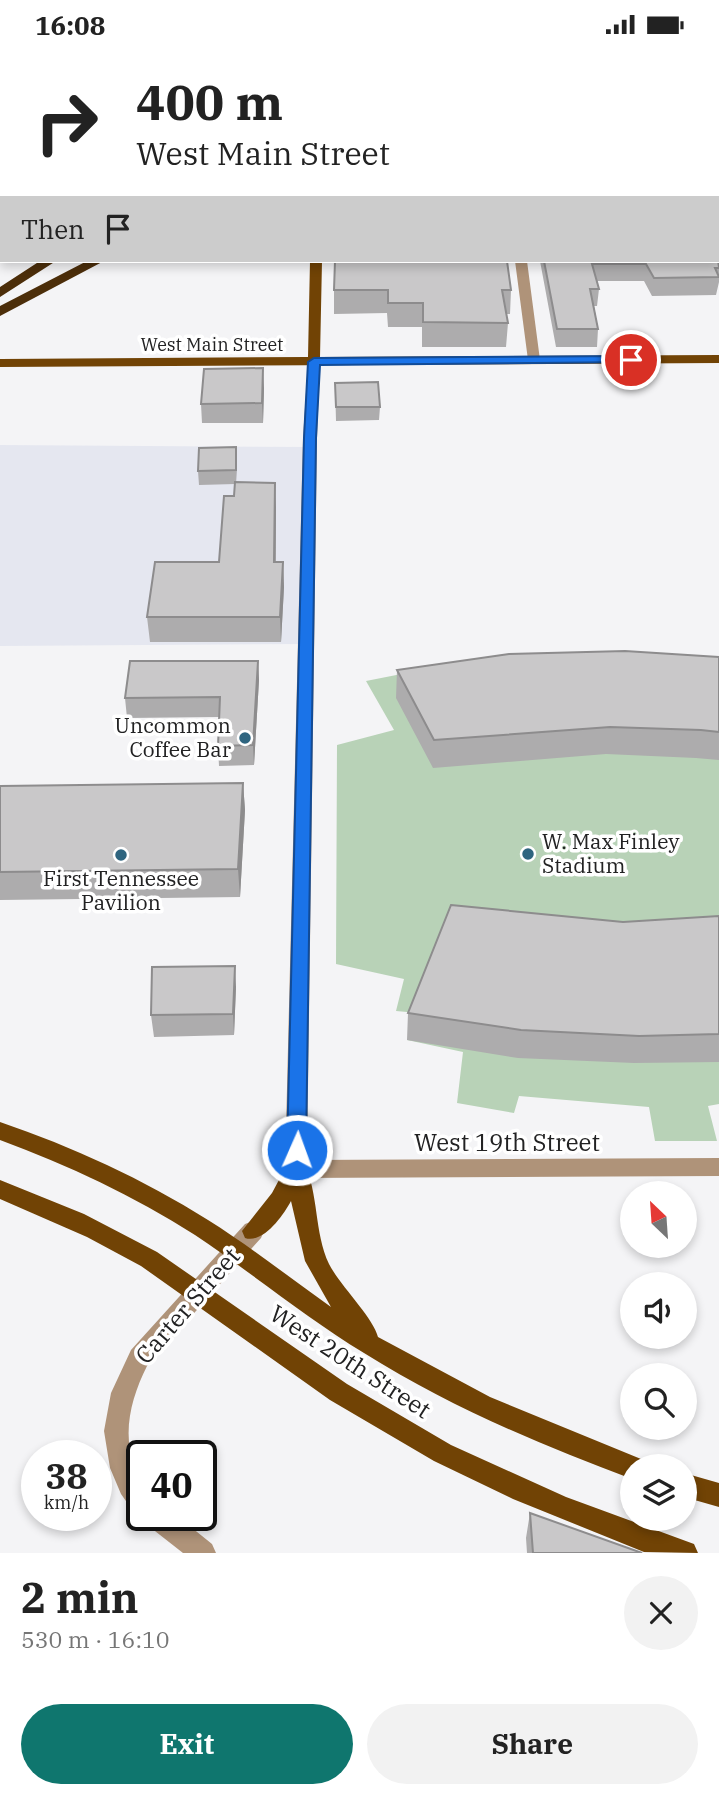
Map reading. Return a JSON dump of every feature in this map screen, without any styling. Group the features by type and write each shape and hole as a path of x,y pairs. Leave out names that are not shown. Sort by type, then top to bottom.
{"highway":[{"path":"0,293 46,263"},
{"path":"0,312 93,263"}],"main road":[{"path":"314,362 316,263"},
{"name":"West Main Street","path":"0,363 719,359"},
{"name":"West 20th Street","path":"0,1131 129,1187 185,1217 375,1347 456,1393 520,1423 620,1462"},
{"path":"253,1231 280,1200 296,1169"},
{"path":"296,1169 307,1229 319,1268 375,1347"},
{"name":"West 20th Street","path":"0,1189 150,1259 320,1380 428,1445 562,1509 685,1553"},
{"path":"697,1489 719,1495"}],"street":[{"path":"521,263 534,361"},
{"path":"296,1169 310,438 314,362"},
{"name":"West 19th Street","path":"296,1169 719,1167"},
{"name":"Carter Street","path":"126,1477 118,1451 116,1419 120,1397 139,1358 253,1231"},
{"path":"175,1531 203,1553"}],"shaded area":[{"path":"0,445 310,447 307,644 0,646"}],"green space":[{"name":"W. Max Finley Stadium","path":"452,664 719,669 719,1104 708,1106 717,1141 655,1141 649,1107 519,1096 514,1113 457,1103 463,1052 407,1040 418,1013 396,1011 404,979 336,964 337,745 394,730 366,681"}],"building":[{"path":"335,263 507,263 511,290 502,290 508,323 423,322 423,303 388,303 388,290 334,290"},
{"path":"544,263 718,263 719,268 715,268 719,277 654,278 646,264 592,264 599,289 590,289 598,329 557,329"},
{"path":"263,368 262,403 201,404 204,369"},
{"path":"378,382 380,407 336,407 335,383"},
{"path":"236,447 236,470 198,471 199,448"},
{"path":"235,482 275,483 274,562 283,562 280,617 147,617 155,562 219,562 224,496 234,496"},
{"path":"625,651 719,657 719,732 610,727 434,740 397,670 509,654"},
{"path":"130,661 258,661 253,745 218,746 220,697 125,698"},
{"name":"First Tennessee Pavilion","path":"243,783 238,869 0,872 0,786"},
{"path":"451,905 623,922 719,916 719,1034 639,1036 521,1030 408,1013"},
{"path":"235,966 233,1014 151,1015 152,967"},
{"path":"530,1513 642,1553 533,1553"}],"place":[{"name":"Uncommon Coffee Bar","path":"245,738"},
{"name":"W. Max Finley Stadium","path":"528,854"},
{"name":"First Tennessee Pavilion","path":"121,855"}],"route":[{"path":"297,1150 310,438 314,362 631,360"}]}
